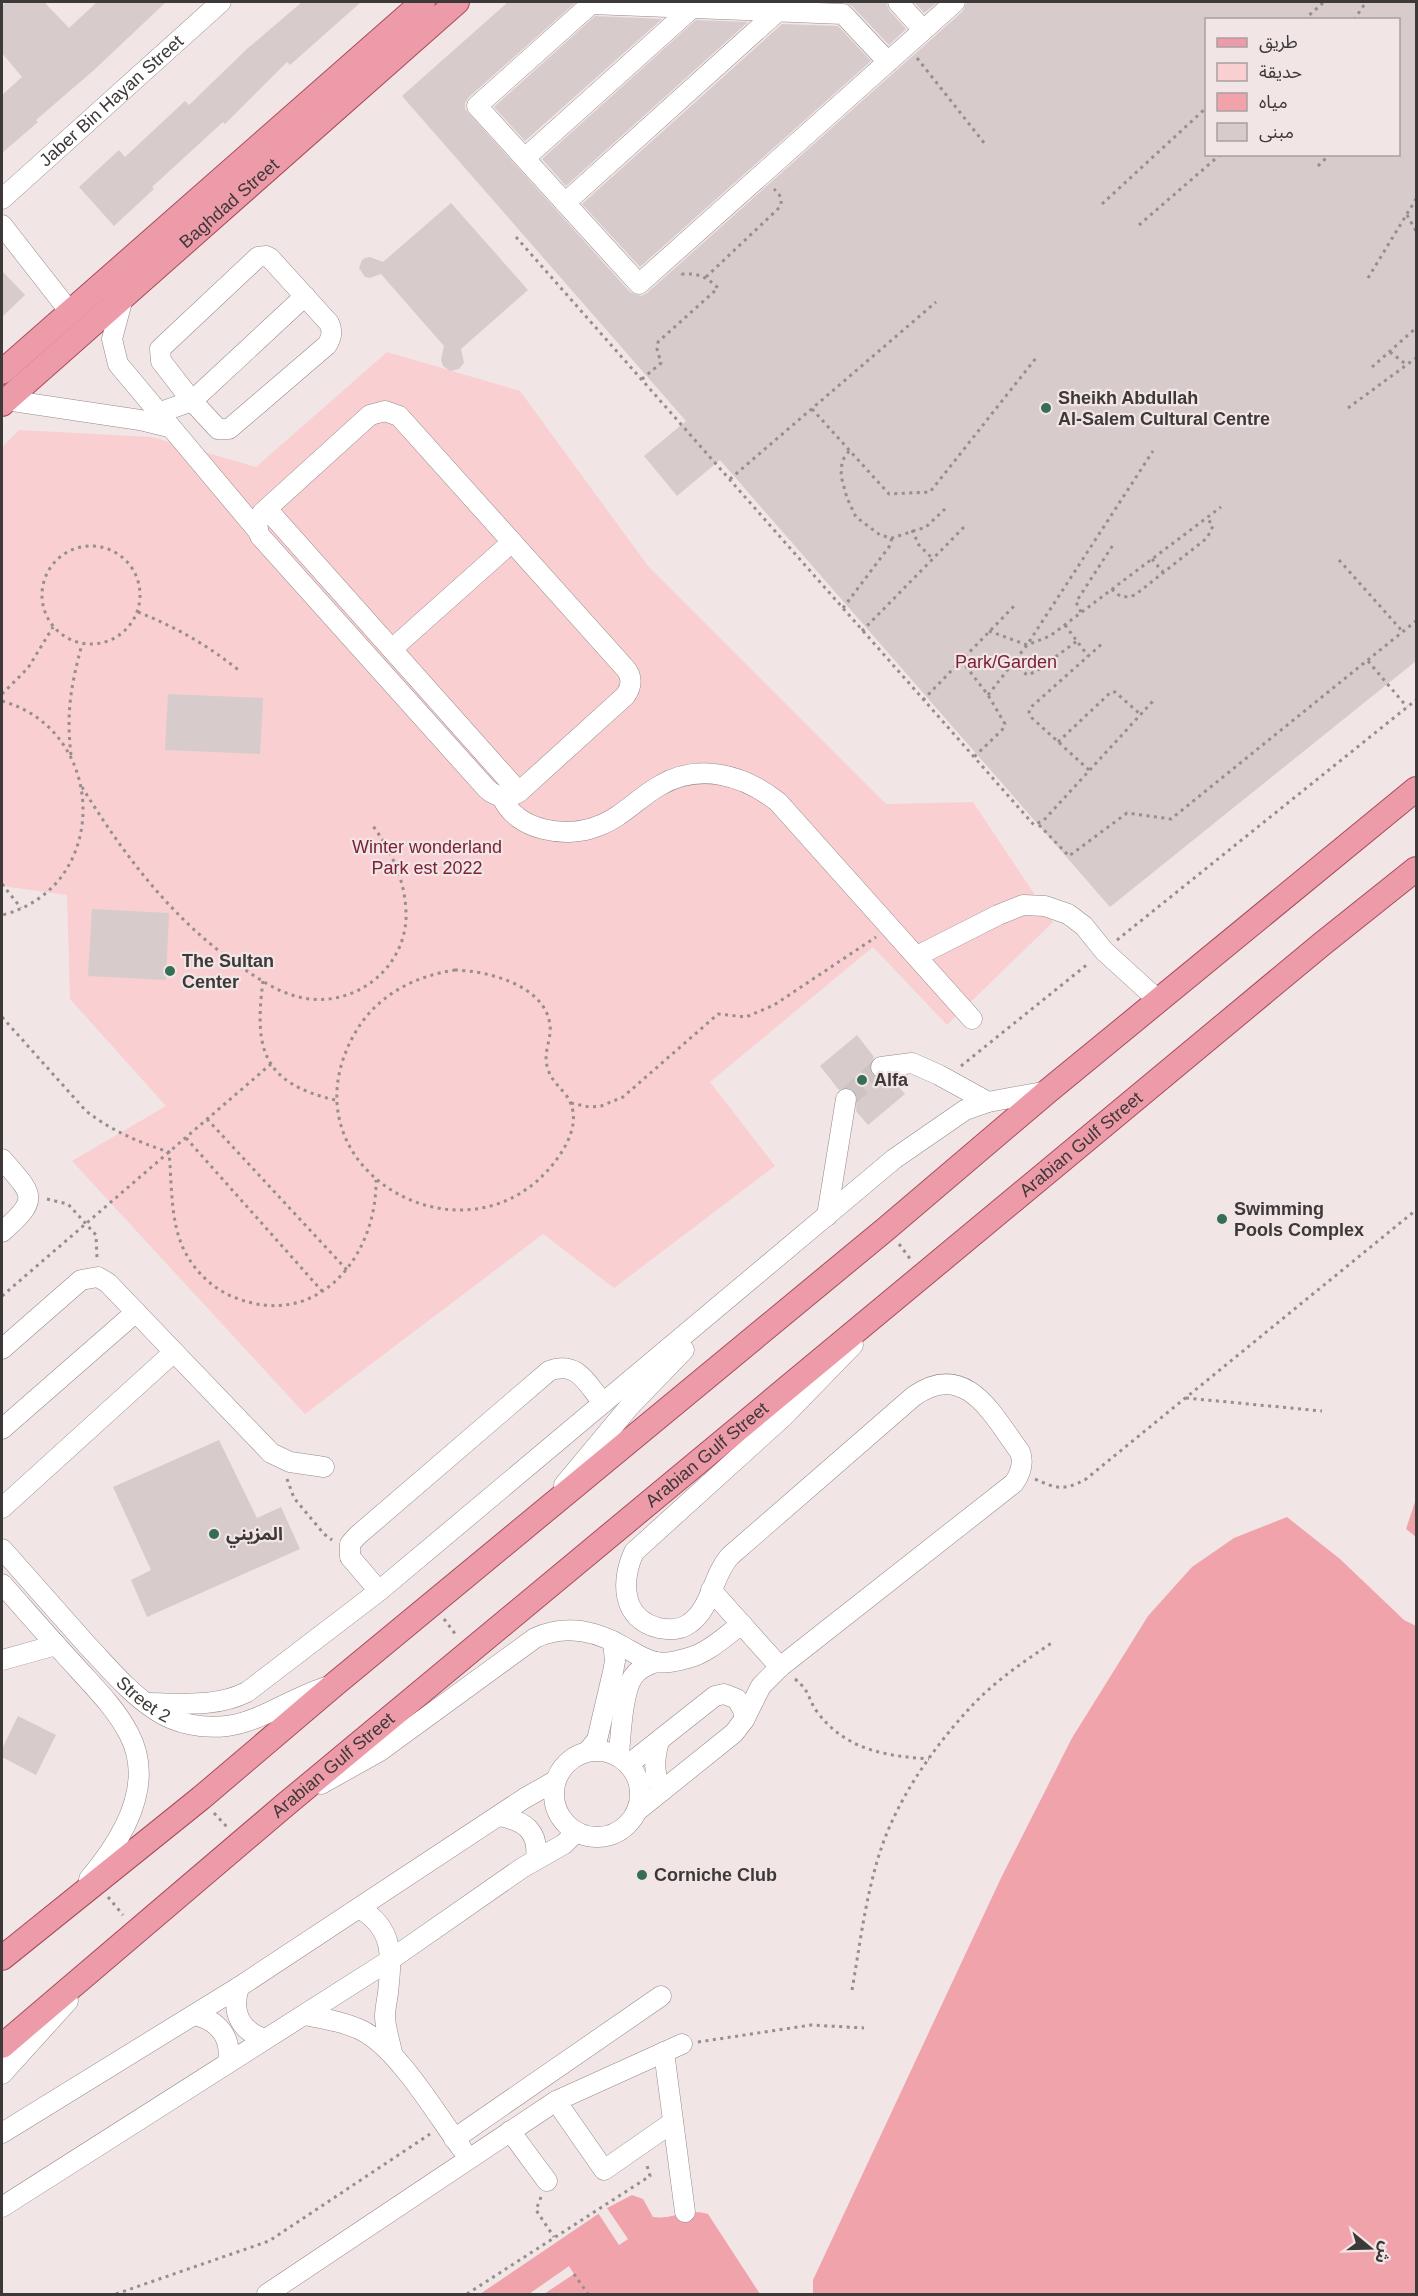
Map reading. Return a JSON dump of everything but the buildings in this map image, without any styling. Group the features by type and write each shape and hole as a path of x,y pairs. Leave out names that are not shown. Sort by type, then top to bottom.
{"main road":[{"name":"Baghdad Street","path":"2,372 423,2"},
{"name":"Baghdad Street","path":"4,402 457,2"},
{"path":"2,1958 201,1798 432,1603 887,1228 1048,1091 1416,789"},
{"name":"Arabian Gulf Street","path":"2,2046 285,1804 1322,944 1416,869"}],"street":[{"name":"Jaber Bin Hayan Street","path":"2,199 221,2"},
{"path":"898,2 923,30"},
{"path":"888,62 848,8 778,11 591,4 477,106 639,284 669,258 888,62 906,45 955,2"},
{"path":"525,158 692,8"},
{"path":"565,203 778,11"},
{"path":"2,225 70,312"},
{"path":"258,257 270,258 329,323 332,330 327,345 229,429 218,429 192,401 161,361 160,349 258,257"},
{"path":"124,294 112,339 118,364 260,536 487,789 511,795"},
{"path":"4,402 140,420 164,420 192,401 305,296"},
{"path":"258,531 259,518 267,509 370,415 385,411 399,416 625,668 631,682 626,696 511,795 507,807 516,817 531,825 564,831 581,831 613,820 660,785 680,777 701,773 722,774 742,779 761,788 778,802 972,1019"},
{"path":"267,509 392,649 511,795"},
{"path":"392,649 512,542"},
{"path":"917,956 998,915 1023,905 1045,906 1068,914 1084,926 1104,951 1158,1000"},
{"path":"882,1067 912,1063 988,1102"},
{"path":"146,1703 214,1704 247,1692 379,1591 894,1160 965,1110 988,1102 1048,1091"},
{"path":"827,1216 846,1099"},
{"path":"2,1160 25,1185 28,1194 27,1207 2,1232"},
{"path":"542,1513 628,1407 759,1273"},
{"path":"2,1349 81,1280 98,1277 108,1283 271,1454 280,1460 324,1467"},
{"path":"624,1761 599,1750 588,1751 568,1761 555,1781 553,1793 557,1810 566,1825 589,1837 604,1837 617,1832 629,1823 637,1811 734,1733 744,1720 756,1694 780,1667 1014,1483 1022,1462 1020,1452 976,1395 965,1388 949,1383 927,1387 730,1556 720,1569 700,1613 687,1626 678,1629 655,1627 636,1616 630,1607 625,1584 634,1552 784,1416 896,1299"},
{"path":"2,1429 136,1312"},
{"path":"4,1499 174,1352"},
{"path":"379,1591 350,1557 348,1551 350,1544 549,1371 562,1366 572,1369 581,1375 603,1403"},
{"name":"Street 2","path":"2,1549 128,1688 170,1718 198,1726 227,1726 255,1718 300,1695 335,1684"},
{"name":"Street 2","path":"2,1584 120,1719 129,1733 138,1764 136,1798 126,1827 110,1855 62,1910"},
{"path":"711,1590 780,1667"},
{"path":"2,1660 51,1640 63,1617"},
{"path":"637,1811 640,1787 624,1761 620,1737 629,1685 640,1670 656,1662 676,1661 694,1656 742,1624"},
{"path":"285,1804 380,1751 535,1638 548,1632 573,1629 585,1631 613,1641 656,1662"},
{"path":"588,1751 597,1740 613,1672 615,1661 613,1641"},
{"path":"624,1761 659,1741 715,1696 723,1694 737,1699 744,1712 744,1720"},
{"path":"659,1741 655,1773 662,1791"},
{"path":"2,2133 239,1987 555,1781"},
{"path":"499,1816 520,1821 527,1827 536,1842 536,1859"},
{"path":"2,2207 228,2062 305,2016 536,1859 564,1844 576,1832"},
{"path":"359,1908 377,1920 390,1949 385,2017 392,2052"},
{"path":"2,2074 103,1961"},
{"path":"239,1987 236,2009 239,2020 255,2036 266,2039"},
{"path":"449,2132 662,1996"},
{"path":"194,2015 203,2017 219,2027 228,2043 228,2062"},
{"path":"305,2016 350,2026 365,2032 392,2052 468,2159"},
{"path":"267,2295 556,2101 673,2048 673,2122 685,2212"},
{"path":"556,2101 604,2170 673,2122"},
{"path":"510,2131 547,2181"}],"path":[{"path":"1307,18 1324,2"},
{"path":"1355,18 1366,2"},
{"path":"906,45 985,144"},
{"path":"1102,204 1205,109"},
{"path":"1139,225 1219,156"},
{"path":"1318,166 1328,156"},
{"path":"706,277 780,207 782,201 780,195 761,175"},
{"path":"1368,278 1416,200"},
{"path":"1407,215 1416,231"},
{"path":"516,237 1028,820 1034,825 1038,824 1069,856 1127,813 1171,819 1416,621"},
{"path":"642,379 661,363 657,349 658,342 718,288 706,277 692,273 682,274 669,258"},
{"path":"730,479 936,302"},
{"path":"1372,368 1416,328"},
{"path":"1390,352 1407,365"},
{"path":"812,409 889,494 930,492 1036,358"},
{"path":"1348,408 1416,358"},
{"path":"849,450 842,461 841,476 847,498 856,517 880,535 892,538 926,527 945,509"},
{"path":"988,695 1027,645 1153,451"},
{"path":"989,631 1027,645 1050,636 1221,507"},
{"path":"1112,589 1118,596 1135,595 1207,538 1213,526 1207,518"},
{"path":"862,631 967,524"},
{"path":"912,530 919,545 933,559"},
{"path":"843,608 889,547 892,538"},
{"path":"94,545 116,551 132,567 140,589 138,612 125,631 116,638 94,644 82,644 61,635 53,627 43,606 43,584 53,563 62,555 82,546 94,545"},
{"path":"1081,612 1076,602 1113,545"},
{"path":"1152,560 1163,572"},
{"path":"1340,561 1403,632"},
{"path":"923,700 1017,603"},
{"path":"138,612 203,643 241,672"},
{"path":"1065,625 1088,656"},
{"path":"2,694 28,668 53,627"},
{"path":"1013,663 1027,675 1035,672 1077,641"},
{"path":"1089,770 1032,718 1029,712 1031,707 1104,642"},
{"path":"71,757 69,701 82,644"},
{"path":"961,660 988,695 1005,724 1002,730 973,758"},
{"path":"1368,661 1407,708"},
{"path":"1058,742 1111,692 1115,692 1140,714"},
{"path":"945,1078 1416,700"},
{"path":"2,701 25,710 39,719 57,736 71,757 82,787 117,842 161,896 228,958 289,995 302,999 330,1000 358,992 370,984 391,963 404,934 405,902 402,885 391,854 373,826"},
{"path":"1038,824 1153,701"},
{"path":"2,915 21,908 48,890 68,865 81,835 84,803 82,787"},
{"path":"2,884 21,908"},
{"path":"571,1103 588,1107 601,1106 623,1097 718,1014 746,1017 774,1005 879,935"},
{"path":"475,970 515,984 539,1000 550,1022 545,1053 548,1072 571,1103 572,1130 555,1162 528,1188 496,1204 460,1211 423,1206 399,1195 376,1180 358,1159 344,1135 336,1100 339,1071 349,1044 358,1027 371,1012 385,999 409,983 436,973 475,970"},
{"path":"263,981 259,1010 260,1038 271,1064 289,1083 300,1090 336,1100"},
{"path":"2,1017 86,1112 113,1131 169,1152"},
{"path":"2,1296 271,1064"},
{"path":"207,1119 347,1270"},
{"path":"186,1138 322,1291"},
{"path":"169,1152 178,1236 193,1265 203,1277 229,1296 260,1305 292,1303 322,1291 347,1270 357,1257 370,1228 374,1212 376,1180"},
{"path":"28,1194 68,1204 96,1234 98,1277"},
{"path":"1020,1472 1054,1488 1070,1487 1086,1479 1416,1210"},
{"path":"887,1228 923,1276"},
{"path":"1186,1398 1322,1411"},
{"path":"280,1460 294,1498 324,1534 348,1551"},
{"path":"432,1603 468,1652"},
{"path":"852,1990 875,1868 896,1812 929,1759 968,1708 1011,1671 1053,1642"},
{"path":"780,1667 807,1689 816,1711 835,1733 874,1751 901,1757 929,1759"},
{"path":"201,1798 240,1843"},
{"path":"96,1882 137,1932"},
{"path":"673,2048 811,2025 864,2028"},
{"path":"116,2295 269,2241 449,2132"},
{"path":"467,2295 650,2176 641,2144"},
{"path":"547,2181 536,2210 554,2237"},
{"path":"574,2274 588,2295"}],"green space":[{"name":"Winter wonderland Park est 2022","path":"387,352 520,391 648,566 886,804 973,802 1053,922 947,1025 873,947 710,1082 775,1166 614,1288 543,1234 305,1414 72,1161 166,1106 70,999 67,895 2,886 2,447 19,430 152,437 256,467"}],"water":[{"path":"1416,1499 1416,1537 1406,1529"},
{"path":"1287,1517 1340,1559 1404,1620 1416,1626 1416,2294 813,2294 813,2280 1001,1878 1072,1738 1148,1616 1192,1567 1234,1538"},
{"path":"632,2195 643,2199 653,2217 694,2212 708,2214 760,2294 480,2294 607,2208"}],"pier":[{"path":"607,2208 628,2239 619,2245 598,2213"},
{"path":"569,2266 574,2274 544,2294 529,2294"}],"tunnel":[{"path":"846,1099 881,1067"}],"place":[{"name":"Sheikh Abdullah Al-Salem Cultural Centre","path":"1046,408"},
{"name":"The Sultan Center","path":"170,971"},
{"name":"Alfa","path":"862,1080"},
{"name":"Swimming Pools Complex","path":"1222,1219"},
{"name":"المزيني","path":"214,1534"},
{"name":"Corniche Club","path":"642,1875"}],"park label":[{"name":"Park/Garden","path":"1006,662"}]}
